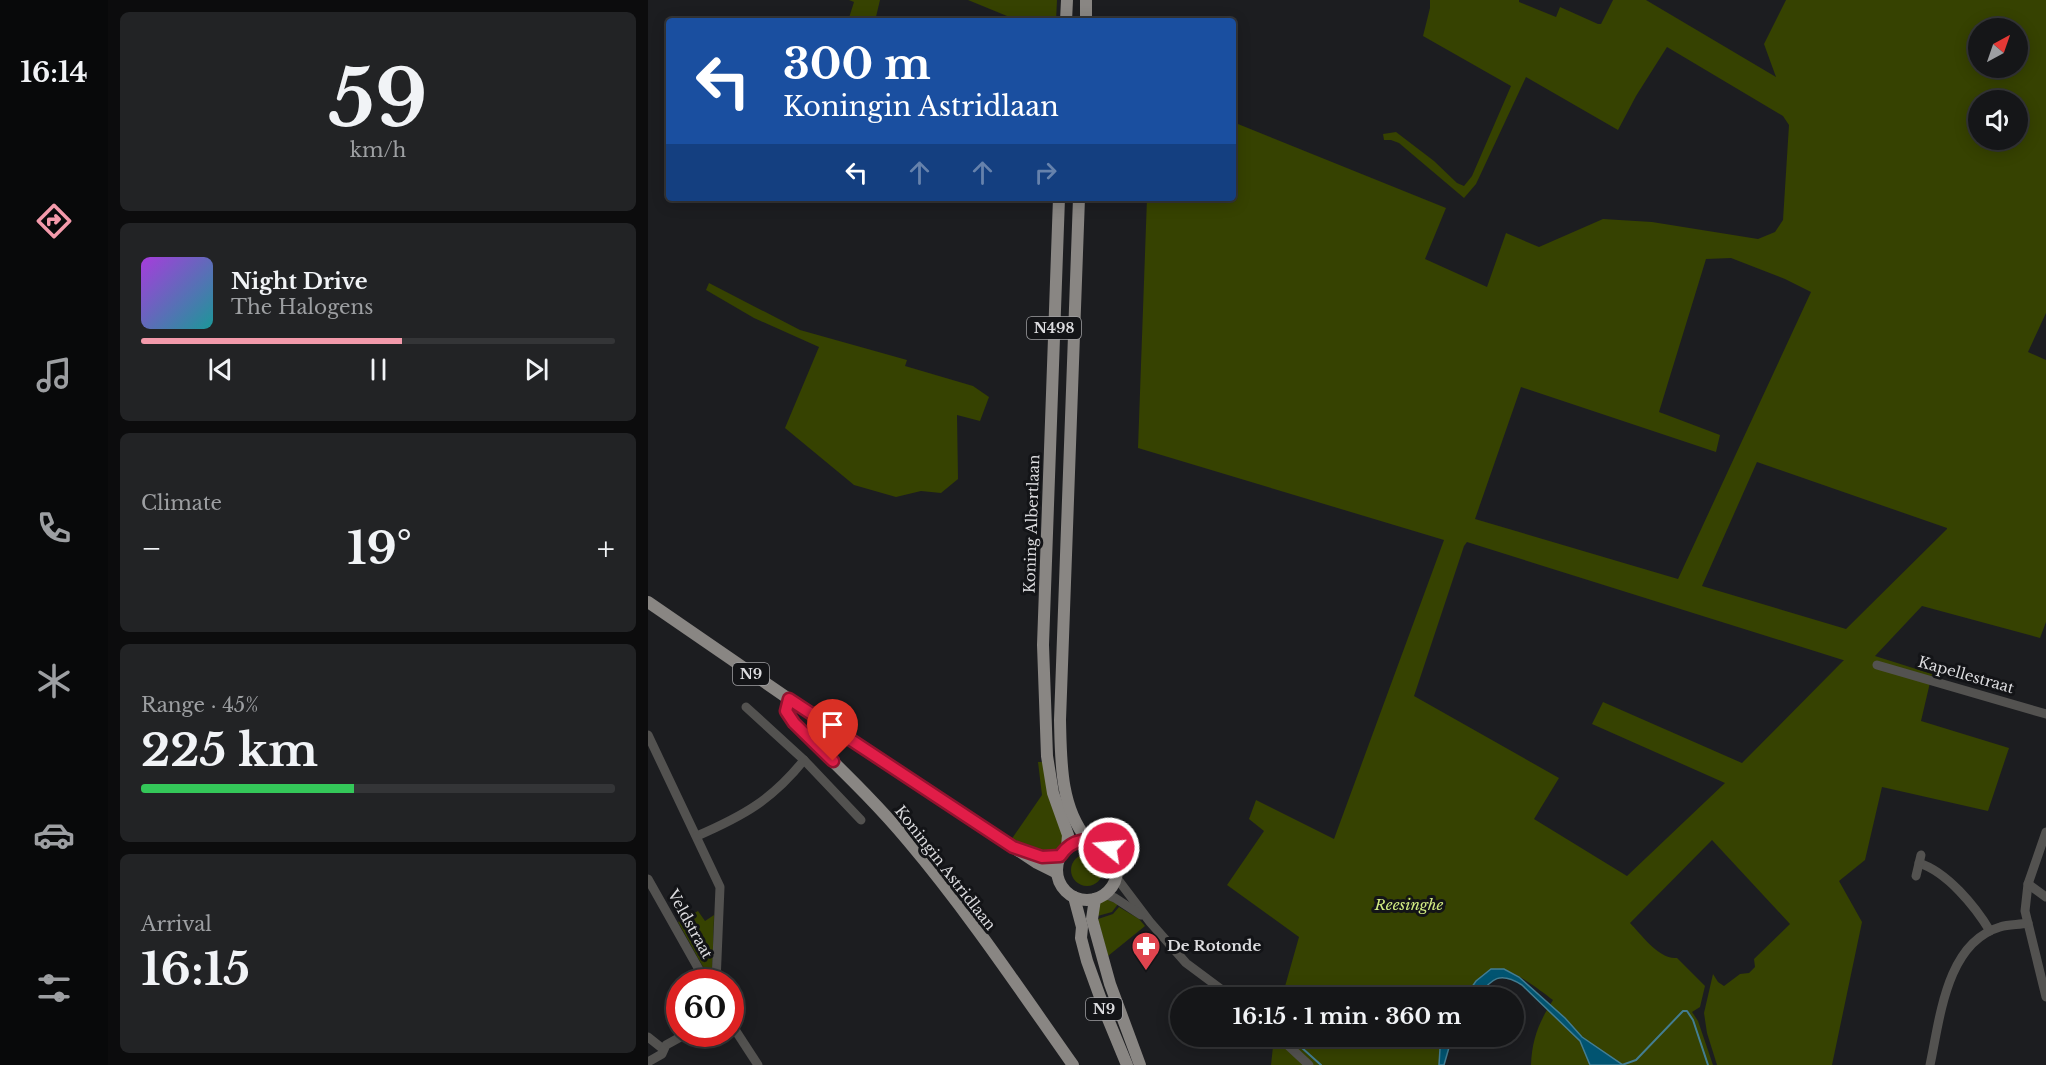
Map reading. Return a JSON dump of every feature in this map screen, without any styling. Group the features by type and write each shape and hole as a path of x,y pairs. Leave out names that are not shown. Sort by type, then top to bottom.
{"main road":[{"path":"1066,18 1067,0"},
{"path":"1086,0 1086,18"},
{"name":"Koning Albertlaan","path":"1059,201 1043,645 1047,756 1053,794 1068,835 1064,852"},
{"name":"N498","path":"1079,201 1060,720 1064,788 1078,826 1087,839"},
{"name":"N9","path":"648,602 789,699 1037,863 1057,873"},
{"name":"Koningin Astridlaan","path":"789,699 786,711 794,723 864,791 908,841 1005,969 1073,1065"},
{"path":"1087,839 1102,844 1113,855 1117,870 1114,884 1100,896 1088,900 1074,897 1062,886 1057,873 1064,852 1074,843 1087,839"},
{"name":"N9","path":"1013,847 1042,857 1064,852"},
{"name":"N9","path":"1100,896 1092,919 1110,984 1140,1065"},
{"name":"N9","path":"1074,897 1082,927 1081,938 1087,961 1127,1065"}],"street":[{"name":"Kapellestraat","path":"1877,664 2046,714"},
{"path":"746,707 804,760 861,820"},
{"path":"648,735 720,887 717,969"},
{"path":"697,836 744,815 754,808 785,782 804,760"},
{"path":"2046,832 2028,884 2025,911 2046,997"},
{"path":"1916,876 1920,859 1941,873 1983,919 1990,931"},
{"path":"1116,877 1150,922 1186,963 1218,987"},
{"name":"Veldstraat","path":"648,879 699,969"},
{"path":"2028,884 2046,897"},
{"path":"1100,896 1116,898 1150,922"},
{"path":"1930,1065 1947,987 1953,972 1975,943 1990,931 1999,927 2028,923"},
{"path":"648,1037 663,1049"},
{"path":"744,1044 758,1065"},
{"path":"648,1062 662,1054 666,1045"},
{"path":"1290,1047 1309,1065"}],"green space":[{"path":"849,0 880,0 876,18 849,18 854,2"},
{"path":"968,0 1057,0 1056,18 1012,18"},
{"name":"Reesinghe","path":"1430,0 1519,0 1519,2 1556,17 1560,7 1601,24 1613,0 1646,0 1776,77 1764,44 1786,0 2046,0 2046,313 2028,352 2046,360 2046,622 2040,638 1922,606 1875,656 1932,674 1921,721 2009,748 1988,811 1882,787 1865,860 1839,881 1862,922 1832,1065 1717,1065 1707,1033 1704,1013 1713,974 1724,986 1740,974 1749,973 1755,967 1754,959 1790,924 1712,840 1630,923 1657,951 1670,958 1677,958 1705,986 1700,1007 1692,1012 1698,1021 1713,1065 1531,1065 1537,1031 1553,1000 1523,979 1505,970 1491,970 1472,987 1285,987 1299,937 1227,885 1264,831 1249,819 1256,800 1334,839 1444,540 1138,448 1147,201 1236,201 1236,123 1446,208 1425,259 1487,287 1506,233 1539,247 1603,219 1652,222 1758,239 1775,232 1783,220 1789,125 1783,116 1667,47 1618,130 1526,77 1476,184 1464,198 1399,143 1384,140 1383,134 1396,132 1434,161 1457,183 1464,186 1472,176 1511,86 1423,36","holes":["1731,258 1811,292 1678,579 1475,519 1521,387 1716,452 1720,435 1659,412 1706,259","1757,462 1947,528 1947,529 1846,629 1702,586","1467,542 1844,660 1742,763 1603,702 1592,724 1725,783 1627,876 1534,819 1559,778 1414,696"]},
{"path":"709,283 800,330 907,360 905,366 973,386 989,397 980,421 957,415 958,479 941,493 921,491 896,497 854,485 785,428 819,347 754,318 706,290"},
{"path":"1038,762 1043,762 1062,827 1063,837 1060,849 1048,853 1032,851 1011,840 1042,795"},
{"path":"1087,854 1098,859 1103,870 1098,881 1087,886 1076,881 1071,870 1076,859"},
{"path":"1106,899 1118,904 1112,912 1094,917 1099,903"},
{"path":"1119,907 1139,919 1145,926 1108,956 1098,919 1113,914"},
{"path":"698,911 705,921 714,915 712,969 704,969 678,922"},
{"path":"1273,1047 1441,1047 1439,1065 1271,1065"}],"water":[{"path":"1491,969 1504,969 1519,977 1565,1018 1582,1037 1623,1065 1590,1065 1580,1041 1522,985 1508,978 1502,978 1492,981 1485,987 1472,987"},
{"path":"1449,1047 1444,1065 1439,1065 1440,1049"}],"waterway":[{"path":"1622,1065 1636,1060 1683,1011 1687,1011 1693,1020 1708,1065"},
{"path":"1301,1047 1321,1065"}],"place":[{"name":"De Rotonde","path":"1146,972"}],"route":[{"path":"833,761 794,723 786,711 789,699 1013,847 1051,858 1060,856 1068,847 1080,840 1095,841 1109,848"}]}
